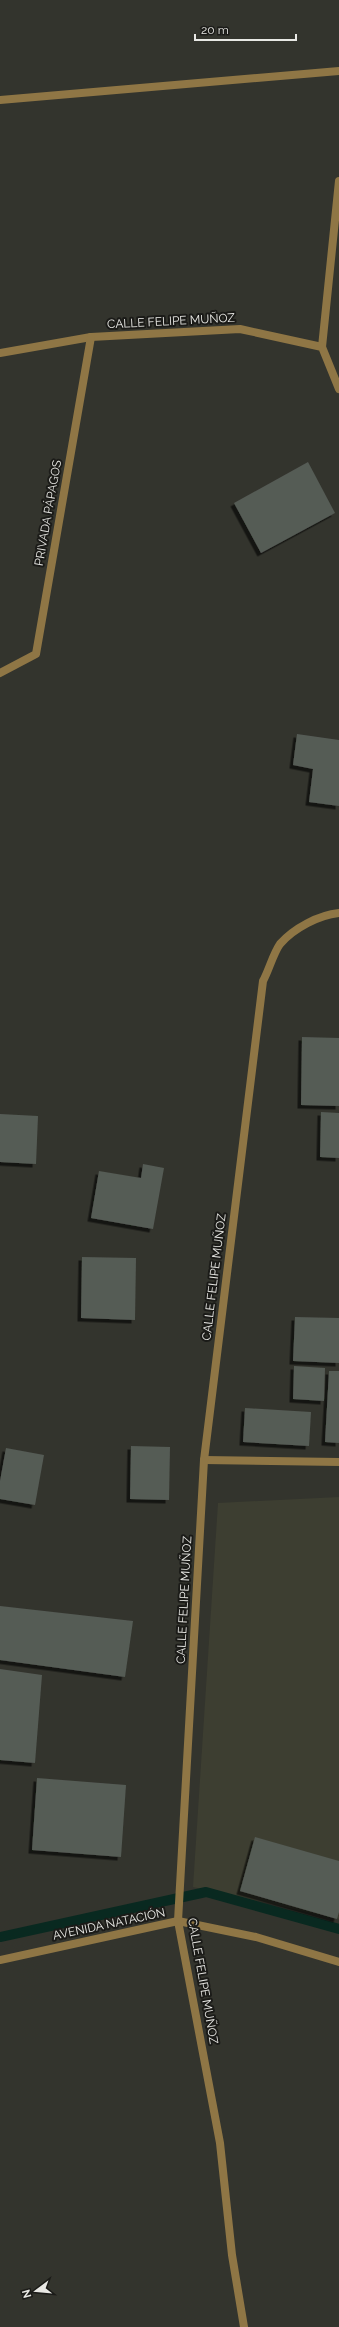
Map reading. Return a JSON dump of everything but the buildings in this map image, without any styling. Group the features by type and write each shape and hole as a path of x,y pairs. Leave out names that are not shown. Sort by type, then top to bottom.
{"street":[{"path":"0,100 339,71"},
{"path":"339,181 322,347 339,389"},
{"name":"CALLE FELIPE MUÑOZ","path":"0,353 91,337 240,329 322,347"},
{"name":"PRIVADA PÁPAGOS","path":"0,673 36,654 91,337"},
{"name":"CALLE FELIPE MUÑOZ","path":"244,2327 232,2255 220,2143 178,1921 204,1460 263,981 280,945 299,928 326,914 339,913"},
{"path":"204,1460 339,1462"},
{"name":"AVENIDA NATACIÓN","path":"0,1960 178,1921 256,1937 339,1962"}],"shaded area":[{"path":"339,1497 339,1919 193,1887 218,1503"}],"waterway":[{"path":"0,1937 206,1892 339,1929"}]}
